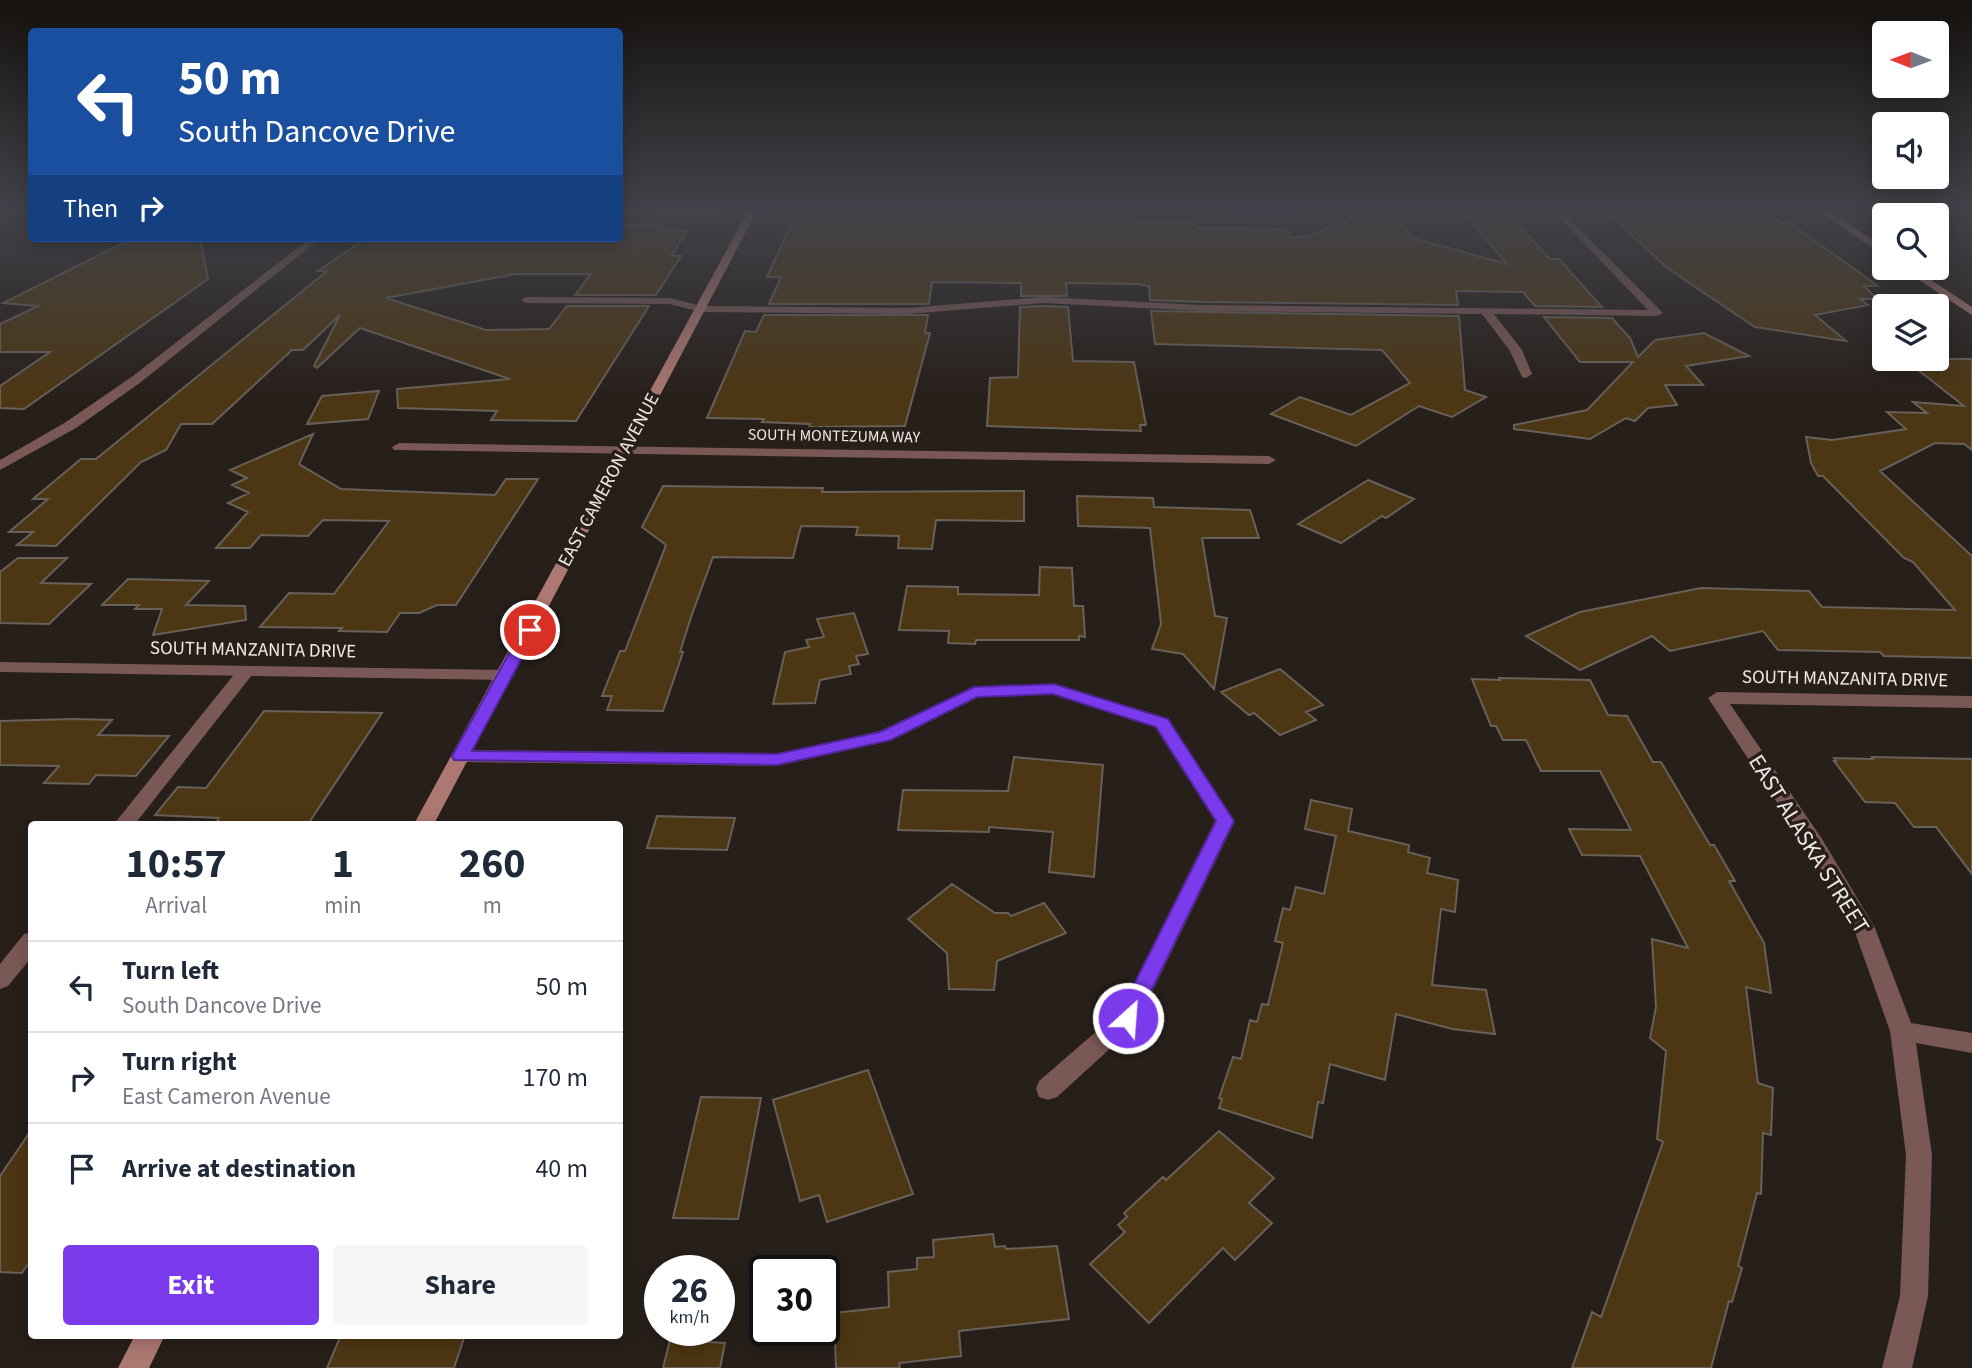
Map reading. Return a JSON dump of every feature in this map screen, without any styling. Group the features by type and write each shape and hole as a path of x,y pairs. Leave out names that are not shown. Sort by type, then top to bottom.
{"main road":[{"name":"EAST CAMERON AVENUE","path":"426,821 720,273"},
{"path":"1924,280 1972,312"},
{"path":"134,1368 149,1339"}],"street":[{"path":"0,466 71,425 137,379 272,273"},
{"path":"526,300 670,301 701,309 908,311 1043,300 1203,308 1657,313 1618,273"},
{"path":"1485,311 1516,350 1526,374"},
{"name":"SOUTH MONTEZUMA WAY","path":"398,447 1269,460"},
{"name":"SOUTH MANZANITA DRIVE","path":"0,667 506,675"},
{"path":"126,821 246,671"},
{"path":"460,756 777,760 885,736 974,692 1054,689 1162,723 1225,821 1128,1018 1048,1089"},
{"name":"SOUTH MANZANITA DRIVE","path":"1717,698 1972,702"},
{"name":"EAST ALASKA STREET","path":"1717,698 1815,845 1867,934 1902,1031 1919,1155 1914,1296 1897,1368"},
{"path":"0,980 28,945"},
{"path":"1902,1031 1972,1043"}],"building":[{"path":"63,273 207,273 208,279 24,409 0,408 0,386 50,352 0,352 0,324 38,306 3,303"},
{"path":"325,273 670,273 656,295 575,295 591,274 515,274 386,298 486,330 549,329 567,306 649,306 576,421 491,420 497,411 398,408 397,389 510,379 360,328 317,368 314,366 340,315 303,350 292,350 212,424 181,424 166,450 141,462 56,546 17,545 33,532 9,532 48,499 33,499 81,459 96,459"},
{"path":"769,273 1571,273 1602,307 1535,306 1523,292 1456,291 1458,305 1203,302 1150,300 1149,286 1137,284 1066,283 1067,296 1021,296 1021,283 932,282 929,304 769,304 781,277 767,277"},
{"path":"1674,273 1860,273 1878,286 1864,286 1872,294 1872,299 1860,299 1868,305 1815,315 1846,341 1755,327"},
{"path":"1020,307 1068,307 1073,361 1134,362 1146,425 1140,425 1141,431 987,426 990,378 1018,377"},
{"path":"1151,311 1459,316 1465,390 1486,397 1452,417 1419,406 1356,446 1271,414 1300,397 1351,415 1410,383 1382,350 1155,344"},
{"path":"764,315 928,315 925,333 930,333 905,426 809,427 810,424 762,422 764,419 707,418 745,331 756,332"},
{"path":"1544,317 1612,318 1630,338 1638,357 1655,340 1704,333 1749,356 1686,366 1703,385 1665,385 1677,405 1648,408 1635,421 1626,418 1590,439 1514,429 1514,425 1587,410 1633,362 1580,362"},
{"path":"1949,359 1972,359 1972,450 1964,444 1935,443 1880,471 1972,556 1972,658 1884,656 1880,652 1778,650 1763,631 1670,651 1652,636 1580,670 1526,636 1580,612 1701,588 1809,591 1822,607 1955,610 1913,562 1904,558 1823,476 1818,476 1811,463 1806,437 1832,440 1906,429 1887,412 1927,413 1913,402 1964,406 1919,371 1949,371"},
{"path":"379,391 368,419 307,424 322,396"},
{"path":"313,434 299,464 341,489 495,495 506,479 538,479 456,605 437,605 419,613 400,613 387,632 339,631 342,628 260,627 289,593 334,594 389,521 323,520 308,536 261,535 250,548 216,548 248,512 228,503 249,493 232,485 247,478 230,470"},
{"path":"1368,480 1414,499 1341,543 1298,524"},
{"path":"663,486 823,488 822,492 1024,491 1024,521 936,520 932,549 898,548 899,536 856,535 858,527 801,526 793,558 713,557 691,617 680,652 683,652 663,711 607,710 612,696 602,696 620,651 625,651 666,545 642,527"},
{"path":"1077,496 1153,498 1154,507 1250,510 1259,538 1202,538 1215,616 1227,618 1214,689 1183,654 1152,649 1161,624 1150,528 1078,526"},
{"path":"18,558 67,558 41,583 91,584 49,624 0,623 0,572"},
{"path":"1040,567 1072,568 1074,606 1083,606 1085,637 1079,636 1079,640 976,640 975,644 948,643 949,631 899,630 907,586 958,587 958,594 1039,595"},
{"path":"128,579 209,581 186,605 245,606 246,620 153,635 162,609 135,609 139,605 102,605"},
{"path":"854,613 868,654 856,656 859,664 849,666 851,674 820,680 815,703 773,704 785,652 809,647 806,640 824,637 817,619"},
{"path":"1280,669 1323,705 1306,712 1316,720 1280,735 1254,713 1249,715 1221,692"},
{"path":"1499,678 1590,680 1608,715 1627,716 1653,762 1661,762 1710,845 1714,845 1735,881 1729,881 1764,943 1771,993 1746,987 1758,1083 1773,1088 1771,1135 1763,1133 1761,1194 1757,1193 1738,1266 1742,1268 1732,1302 1729,1301 1711,1368 1572,1368 1592,1312 1601,1317 1663,1142 1657,1139 1666,1051 1650,1038 1656,1007 1652,939 1688,948 1640,856 1582,855 1569,829 1631,830 1600,771 1541,771 1526,740 1503,740 1496,726 1491,726 1472,679 1500,680"},
{"path":"264,711 382,713 310,821 217,821 219,818 155,815 178,787 206,788"},
{"path":"112,720 98,735 169,736 136,776 96,775 89,784 44,783 59,766 0,765 0,721"},
{"path":"1014,757 1103,765 1094,877 1049,872 1053,832 989,827 989,832 898,830 903,790 1008,791"},
{"path":"1872,757 1972,759 1972,874 1936,827 1914,827 1895,803 1865,802 1834,761 1834,758 1873,759"},
{"path":"1311,800 1352,809 1348,831 1409,845 1408,852 1430,858 1427,873 1458,880 1455,912 1441,909 1432,985 1486,990 1495,1034 1452,1029 1396,1014 1385,1080 1330,1064 1323,1103 1318,1102 1312,1138 1219,1108 1222,1099 1219,1098 1233,1057 1241,1059 1250,1020 1257,1022 1262,1004 1268,1005 1283,943 1275,941 1283,908 1290,910 1296,887 1324,894 1336,836 1305,829"},
{"path":"657,816 735,818 727,850 647,848"},
{"path":"952,884 995,913 1008,913 1011,916 1044,903 1066,933 997,961 994,990 949,989 947,953 908,919"},
{"path":"868,1070 913,1194 827,1222 819,1195 800,1201 773,1100"},
{"path":"701,1097 761,1098 738,1219 673,1218"},
{"path":"1219,1131 1274,1178 1249,1203 1272,1223 1235,1260 1223,1248 1149,1323 1090,1264 1125,1232 1118,1225 1127,1217 1124,1213 1163,1177 1166,1180"},
{"path":"28,1135 28,1264 22,1273 0,1272 0,1176"},
{"path":"993,1234 995,1247 1005,1246 1006,1249 1057,1246 1069,1319 959,1331 961,1356 899,1363 900,1368 836,1368 835,1346 840,1346 840,1312 889,1307 888,1272 917,1269 917,1258 934,1257 933,1240"},
{"path":"339,1339 464,1339 454,1368 327,1368"},
{"path":"668,1346 724,1346 720,1368 663,1368"}],"route":[{"path":"530,630 460,756 777,760 885,736 974,692 1054,689 1162,723 1225,821 1128,1018"}]}
